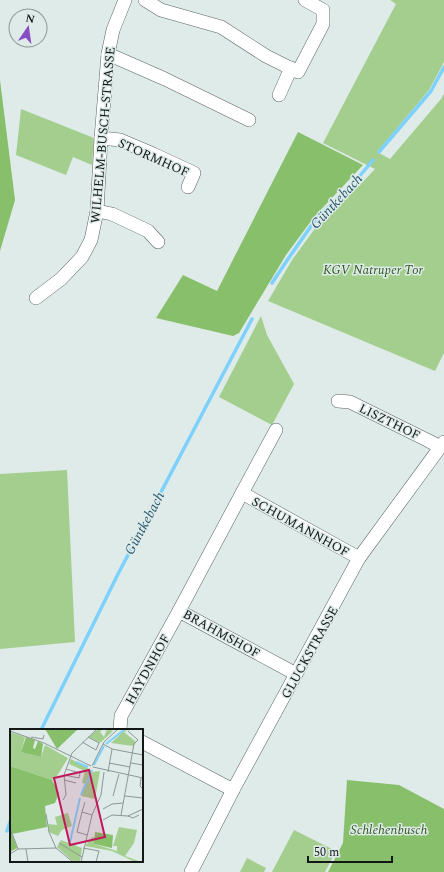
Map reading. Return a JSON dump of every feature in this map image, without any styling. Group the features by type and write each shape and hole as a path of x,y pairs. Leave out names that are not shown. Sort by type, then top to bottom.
{"street":[{"name":"WILHELM-BUSCH-STRASSE","path":"36,298 61,279 82,257 90,240 97,211 108,54 113,30 125,0"},
{"path":"146,0 161,10 221,27 266,56 298,72 323,24 323,10 305,0"},
{"path":"108,54 165,79 249,120"},
{"path":"279,95 291,68"},
{"name":"STORMHOF","path":"101,138 120,140 194,173 188,187"},
{"path":"97,211 112,214 148,231 158,242"},
{"name":"LISZTHOF","path":"338,401 350,402 430,441 442,445"},
{"name":"SCHUMANNHOF","path":"276,430 242,493 359,558"},
{"name":"GLUCKSTRASSE","path":"191,872 359,558 442,445"},
{"name":"BRAHMSHOF","path":"242,493 179,610 296,674"},
{"name":"HAYDNHOF","path":"120,729 121,716 179,610"},
{"path":"143,743 234,790"}],"green space":[{"name":"KGV Natruper Tor","path":"390,0 444,0 444,62 429,90 377,152 390,159 444,94 444,353 435,371 268,301 292,260 319,223 375,169 323,143 396,4"},
{"path":"0,80 15,200 0,251"},
{"path":"21,109 94,138 92,165 73,157 66,175 16,155"},
{"path":"298,132 363,165 314,217 286,255 239,333 233,336 156,318 183,275 217,291"},
{"path":"261,316 267,335 294,384 272,425 219,397"},
{"path":"67,470 75,642 0,649 0,474"},
{"name":"Schlehenbusch","path":"347,780 399,785 444,809 444,872 328,872 343,843"},
{"path":"294,830 336,851 325,872 272,872"},
{"path":"247,858 266,868 264,872 240,872"}],"waterway":[{"name":"Güntkebach","path":"379,152 431,91 444,67"},
{"name":"Güntkebach","path":"272,283 316,219 353,184 373,160"},
{"name":"Güntkebach","path":"41,729 118,574 252,319"},
{"name":"Güntkebach","path":"7,831 10,822"}]}
